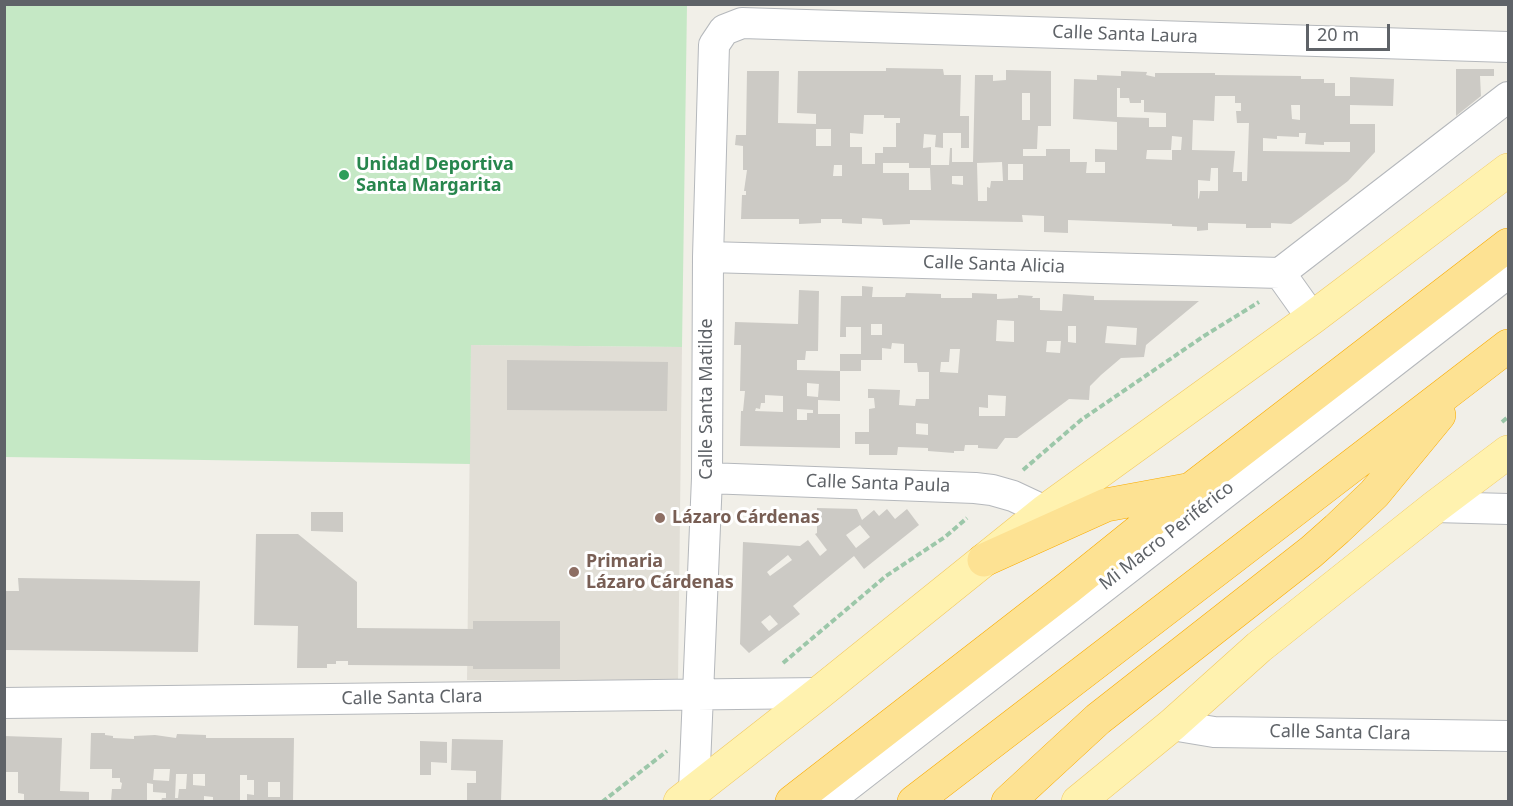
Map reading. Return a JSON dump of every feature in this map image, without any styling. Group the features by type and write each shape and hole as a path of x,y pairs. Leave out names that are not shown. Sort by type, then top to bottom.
{"highway":[{"path":"792,801 1068,588 1191,489 1509,245"},
{"path":"914,801 1509,346"},
{"path":"1008,801 1098,719 1337,529 1374,494 1476,370"},
{"path":"984,560 1106,505 1191,489"}],"main road":[{"path":"687,795 819,693 1045,512 1312,318 1509,170"},
{"path":"1078,801 1172,725 1259,647 1435,507 1509,452"}],"street":[{"name":"Calle Santa Laura","path":"742,23 1509,47"},
{"name":"Calle Santa Matilde","path":"687,795 697,728 707,478 708,257 714,45 724,30 742,23"},
{"path":"1312,318 1282,277 1509,97"},
{"name":"Calle Santa Alicia","path":"708,257 1282,277"},
{"name":"Mi Macro Periférico","path":"827,801 1509,273"},
{"name":"Mi Macro Periférico","path":"856,801 1509,298"},
{"name":"Calle Santa Paula","path":"707,478 975,488 997,491 1045,512"},
{"path":"1435,507 1509,509"},
{"name":"Calle Santa Clara","path":"4,704 819,693"},
{"name":"Calle Santa Clara","path":"1172,725 1214,732 1509,736"}],"path":[{"path":"781,664 886,576 945,537 1081,420 1204,336 1265,298 1282,277"},
{"path":"602,801 697,728"}],"shaded area":[{"name":"Primaria Lázaro Cárdenas","path":"471,345 682,347 678,683 467,680"}],"green space":[{"name":"Unidad Deportiva Santa Margarita","path":"5,4 687,5 682,347 471,345 470,464 5,457"}],"building":[{"path":"886,68 943,69 944,75 961,75 960,116 969,116 969,148 961,148 961,133 943,133 943,148 935,147 936,135 924,134 923,148 931,147 931,165 949,165 950,148 952,148 952,162 973,162 975,75 993,75 993,81 1006,80 1006,70 1051,71 1051,126 1038,126 1037,149 1023,149 1023,156 1046,156 1046,149 1070,149 1070,162 1087,162 1086,173 1105,173 1105,162 1095,162 1095,149 1117,150 1117,122 1073,119 1074,79 1097,80 1097,75 1121,76 1121,71 1147,72 1146,75 1155,77 1155,73 1301,76 1301,79 1324,79 1324,83 1335,83 1335,96 1350,96 1350,77 1394,79 1393,106 1350,105 1350,124 1375,124 1375,152 1348,181 1301,217 1291,224 1271,223 1271,228 1246,228 1246,224 1208,223 1208,230 1197,231 1197,227 1172,226 1172,224 1068,220 1068,233 1044,232 1044,216 1022,215 1023,222 910,220 910,224 883,225 882,219 862,218 862,224 842,223 842,219 821,219 821,223 799,224 799,219 741,219 742,195 746,195 744,191 747,170 743,170 743,146 735,145 736,135 746,135 747,71 779,71 778,123 816,124 816,114 797,113 798,71 886,71","holes":["1117,88 1120,88 1120,98 1129,98 1130,103 1141,103 1141,100 1144,100 1144,112 1166,113 1166,127 1149,127 1149,118 1117,117","1022,93 1030,93 1030,120 1022,120","1215,96 1235,96 1235,103 1241,103 1241,111 1236,111 1237,123 1249,123 1247,181 1242,181 1242,172 1233,172 1235,151 1192,150 1193,120 1214,121","1291,105 1300,105 1300,120 1292,119","864,115 900,118 900,123 896,123 896,147 883,147 883,153 875,153 875,164 862,164 862,147 850,147 850,133 863,134","816,129 831,129 831,146 816,146","1299,133 1306,133 1305,144 1324,145 1324,142 1350,142 1350,152 1263,151 1263,138 1277,139 1277,136 1299,137","1172,136 1182,137 1181,150 1172,150 1172,160 1146,159 1147,150 1171,150","1002,162 1003,181 991,181 990,188 987,187 987,201 978,201 977,163","883,163 909,163 909,168 930,168 931,190 909,190 909,173 883,173","1008,164 1023,164 1023,180 1008,180","834,165 842,165 842,176 833,176","1211,168 1218,168 1218,191 1200,191 1198,199 1198,180 1210,181","952,176 963,176 963,185 952,184"]},
{"path":"1456,69 1494,69 1494,76 1480,76 1481,96 1456,116"},
{"path":"862,286 873,287 872,297 905,297 906,293 941,294 941,298 972,298 972,293 997,294 997,299 1018,298 1018,295 1033,296 1032,298 1040,298 1040,310 1062,311 1063,294 1094,296 1094,300 1199,301 1146,345 1144,357 1121,358 1101,375 1090,386 1089,400 1069,399 1017,438 1005,438 997,449 965,445 964,451 954,451 954,453 928,451 928,448 898,447 897,455 869,455 869,444 855,444 855,432 869,432 869,409 875,408 874,398 868,398 868,389 900,390 899,405 915,406 916,399 929,399 929,372 918,372 917,363 904,363 904,344 892,343 891,349 882,348 882,360 861,360 861,371 840,371 840,354 861,354 861,327 846,327 846,337 840,337 841,296 862,296","holes":["997,320 1014,321 1014,342 996,341","871,324 882,324 882,335 871,335","1068,326 1076,326 1076,343 1068,342","1107,326 1137,328 1136,345 1105,343","1047,341 1061,341 1060,353 1046,352","950,349 960,349 958,373 940,372 941,362 949,362","988,395 1006,396 1005,416 979,416 979,407 988,408","916,423 928,424 928,435 916,434"]},
{"path":"799,290 819,291 818,351 806,351 805,360 797,360 797,370 840,371 840,401 818,400 818,414 840,414 840,448 740,446 741,411 743,411 745,391 740,391 741,345 734,345 735,322 798,324","holes":["807,383 819,384 818,397 807,396","765,395 783,396 783,412 755,411 756,408 760,409 761,403 765,403","797,409 813,410 813,413 807,413 807,420 797,420"]},
{"path":"507,360 668,362 667,411 507,410"},
{"path":"817,508 857,509 862,520 874,510 879,516 887,509 895,519 907,509 919,525 864,569 854,556 793,606 800,614 749,653 740,644 743,542 800,546 808,540 820,556 827,550 815,534 817,533","holes":["860,525 870,537 856,548 846,535","788,555 792,560 770,576 767,572","770,615 778,624 769,631 761,622"]},
{"path":"311,512 343,512 343,532 311,531"},
{"path":"256,534 298,534 357,582 357,628 473,629 473,621 560,621 560,669 348,665 348,661 327,664 327,668 297,668 298,626 254,625"},
{"path":"18,578 200,581 198,652 5,650 5,591 19,591"},
{"path":"91,733 105,733 113,738 134,739 134,736 155,735 176,738 177,734 206,735 206,738 294,738 293,801 247,801 247,794 254,795 254,780 247,780 247,775 240,775 240,801 213,801 213,797 204,796 204,801 161,801 162,798 166,798 166,793 153,792 153,784 147,783 147,801 111,801 112,789 121,789 120,778 112,778 112,769 90,769","holes":["154,769 170,769 169,781 153,780","176,774 187,774 186,789 179,789 178,798 175,798","193,774 205,774 205,786 193,785","268,782 280,782 280,797 268,797"]},
{"path":"4,736 62,738 60,791 89,792 89,801 24,801 24,794 18,793 18,772 4,772"},
{"path":"452,739 503,740 501,801 467,801 467,783 476,783 476,771 451,770"},
{"path":"420,741 447,742 447,763 431,762 431,775 420,775"}],"place":[{"name":"Unidad Deportiva Santa Margarita","path":"344,175"},
{"name":"Lázaro Cárdenas","path":"660,518"},
{"name":"Primaria Lázaro Cárdenas","path":"574,572"}]}
